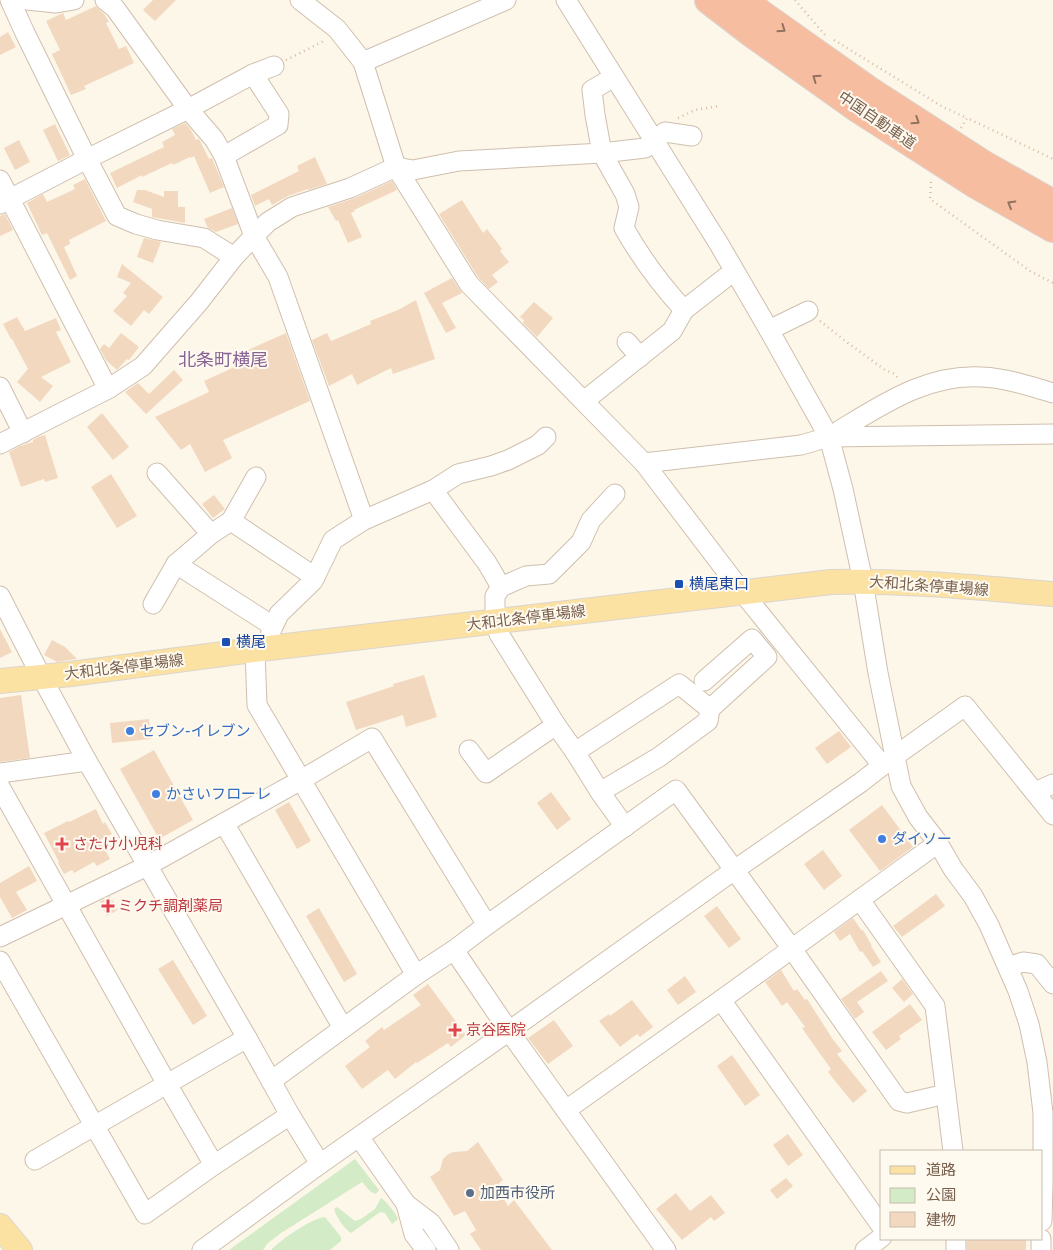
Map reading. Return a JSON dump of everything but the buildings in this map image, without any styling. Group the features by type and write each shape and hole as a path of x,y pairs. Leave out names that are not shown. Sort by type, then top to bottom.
{"highway":[{"name":"中国自動車道","path":"709,0 859,109 974,183 1053,228"},
{"name":"中国自動車道","path":"743,0 868,90 984,165 1053,204"}],"main road":[{"name":"大和北条停車場線","path":"0,681 71,674 266,641 495,622 831,582 863,581 1053,594"},
{"path":"0,1226 20,1250"}],"street":[{"path":"10,0 116,216 157,230 204,238 234,257"},
{"path":"27,0 56,3 74,0"},
{"path":"300,0 337,29 363,62 396,167 469,284 644,463 743,593 888,761 918,817 938,843 953,869 973,896 990,925 1029,1024 1037,1062 1043,1113 1046,1183 1043,1212"},
{"path":"363,62 506,0"},
{"path":"566,0 614,77 660,136 734,271 834,437 863,581 878,673 888,761"},
{"path":"115,3 188,109 214,139 224,156 254,236 278,277 364,520"},
{"path":"5,202 253,74 274,66"},
{"path":"224,156 278,125 279,114 253,74"},
{"path":"614,77 592,90 602,153 625,194 630,207 624,228 638,253 684,310"},
{"path":"0,444 108,389 143,366 199,302 234,257 268,222 292,207 350,188 396,167 413,170 459,160 602,153 646,148 660,136 692,136"},
{"path":"0,180 5,202 108,389"},
{"path":"589,397 672,330 684,310 734,271"},
{"path":"770,330 808,312"},
{"path":"627,342 640,356"},
{"path":"834,437 840,430 903,393 956,377 982,376 1053,393"},
{"path":"0,387 23,433"},
{"path":"644,463 800,445 834,437 1053,434"},
{"path":"416,975 257,705 266,641 279,614 313,581 333,540 364,520 433,490 458,474 491,466 520,454 546,437"},
{"path":"157,473 211,534"},
{"path":"152,604 176,564 211,534 231,521 256,477"},
{"path":"433,490 487,563 501,587"},
{"path":"615,494 591,520 581,542 549,574 526,576 501,587 495,596 495,622 499,634 556,725 625,827"},
{"path":"231,521 315,577"},
{"path":"176,564 266,641"},
{"path":"0,596 87,761 320,1164"},
{"path":"600,792 659,757 708,721 710,709 767,657 752,639 704,682"},
{"path":"575,752 679,684 710,709"},
{"path":"202,1250 320,1164 860,783 965,706 1053,814"},
{"path":"469,750 486,773 556,725"},
{"path":"0,938 147,866 372,738 487,925"},
{"path":"0,773 87,761"},
{"path":"1035,792 1053,784"},
{"path":"0,787 214,1165"},
{"path":"271,1080 676,790 733,871 792,949 899,1101 907,1103 946,1094"},
{"path":"224,823 343,1028"},
{"path":"566,1110 938,843"},
{"path":"860,900 935,1006 953,1150"},
{"path":"454,950 666,1250"},
{"path":"0,961 145,1214 214,1165 290,1115"},
{"path":"1008,968 1023,962 1037,964 1053,984"},
{"path":"721,1000 880,1224"},
{"path":"35,1160 247,1038"},
{"path":"359,1137 406,1204 430,1223 449,1250"},
{"path":"406,1204 414,1234 426,1250"},
{"path":"865,1250 880,1239"}],"path":[{"path":"795,0 826,35"},
{"path":"274,66 325,41 337,29"},
{"path":"834,40 943,107 1053,159"},
{"path":"660,136 669,122 695,110 719,106"},
{"path":"960,129 967,118"},
{"path":"931,182 930,199 1030,271 1053,283"},
{"path":"808,312 885,370 895,374 901,384 903,393"}],"green space":[{"path":"355,1159 379,1190 376,1194 370,1191 362,1182 281,1233 268,1243 263,1250 229,1250"},
{"path":"381,1198 391,1207 398,1219 392,1224 385,1213 380,1212 351,1233 341,1222 334,1209 337,1207 355,1221 375,1209"},
{"path":"325,1217 341,1237 341,1241 330,1250 271,1250 296,1230 312,1221"}],"place":[{"name":"横尾東口","path":"679,584"},
{"name":"横尾","path":"226,642"},
{"name":"セブン-イレブン","path":"130,731"},
{"name":"かさいフローレ","path":"156,794"},
{"name":"ダイソー","path":"882,839"},
{"name":"さたけ小児科","path":"62,844"},
{"name":"ミクチ調剤薬局","path":"108,906"},
{"name":"京谷医院","path":"455,1030"},
{"name":"加西市役所","path":"470,1193"}],"district":[{"name":"北条町横尾","path":"223,360"}]}
